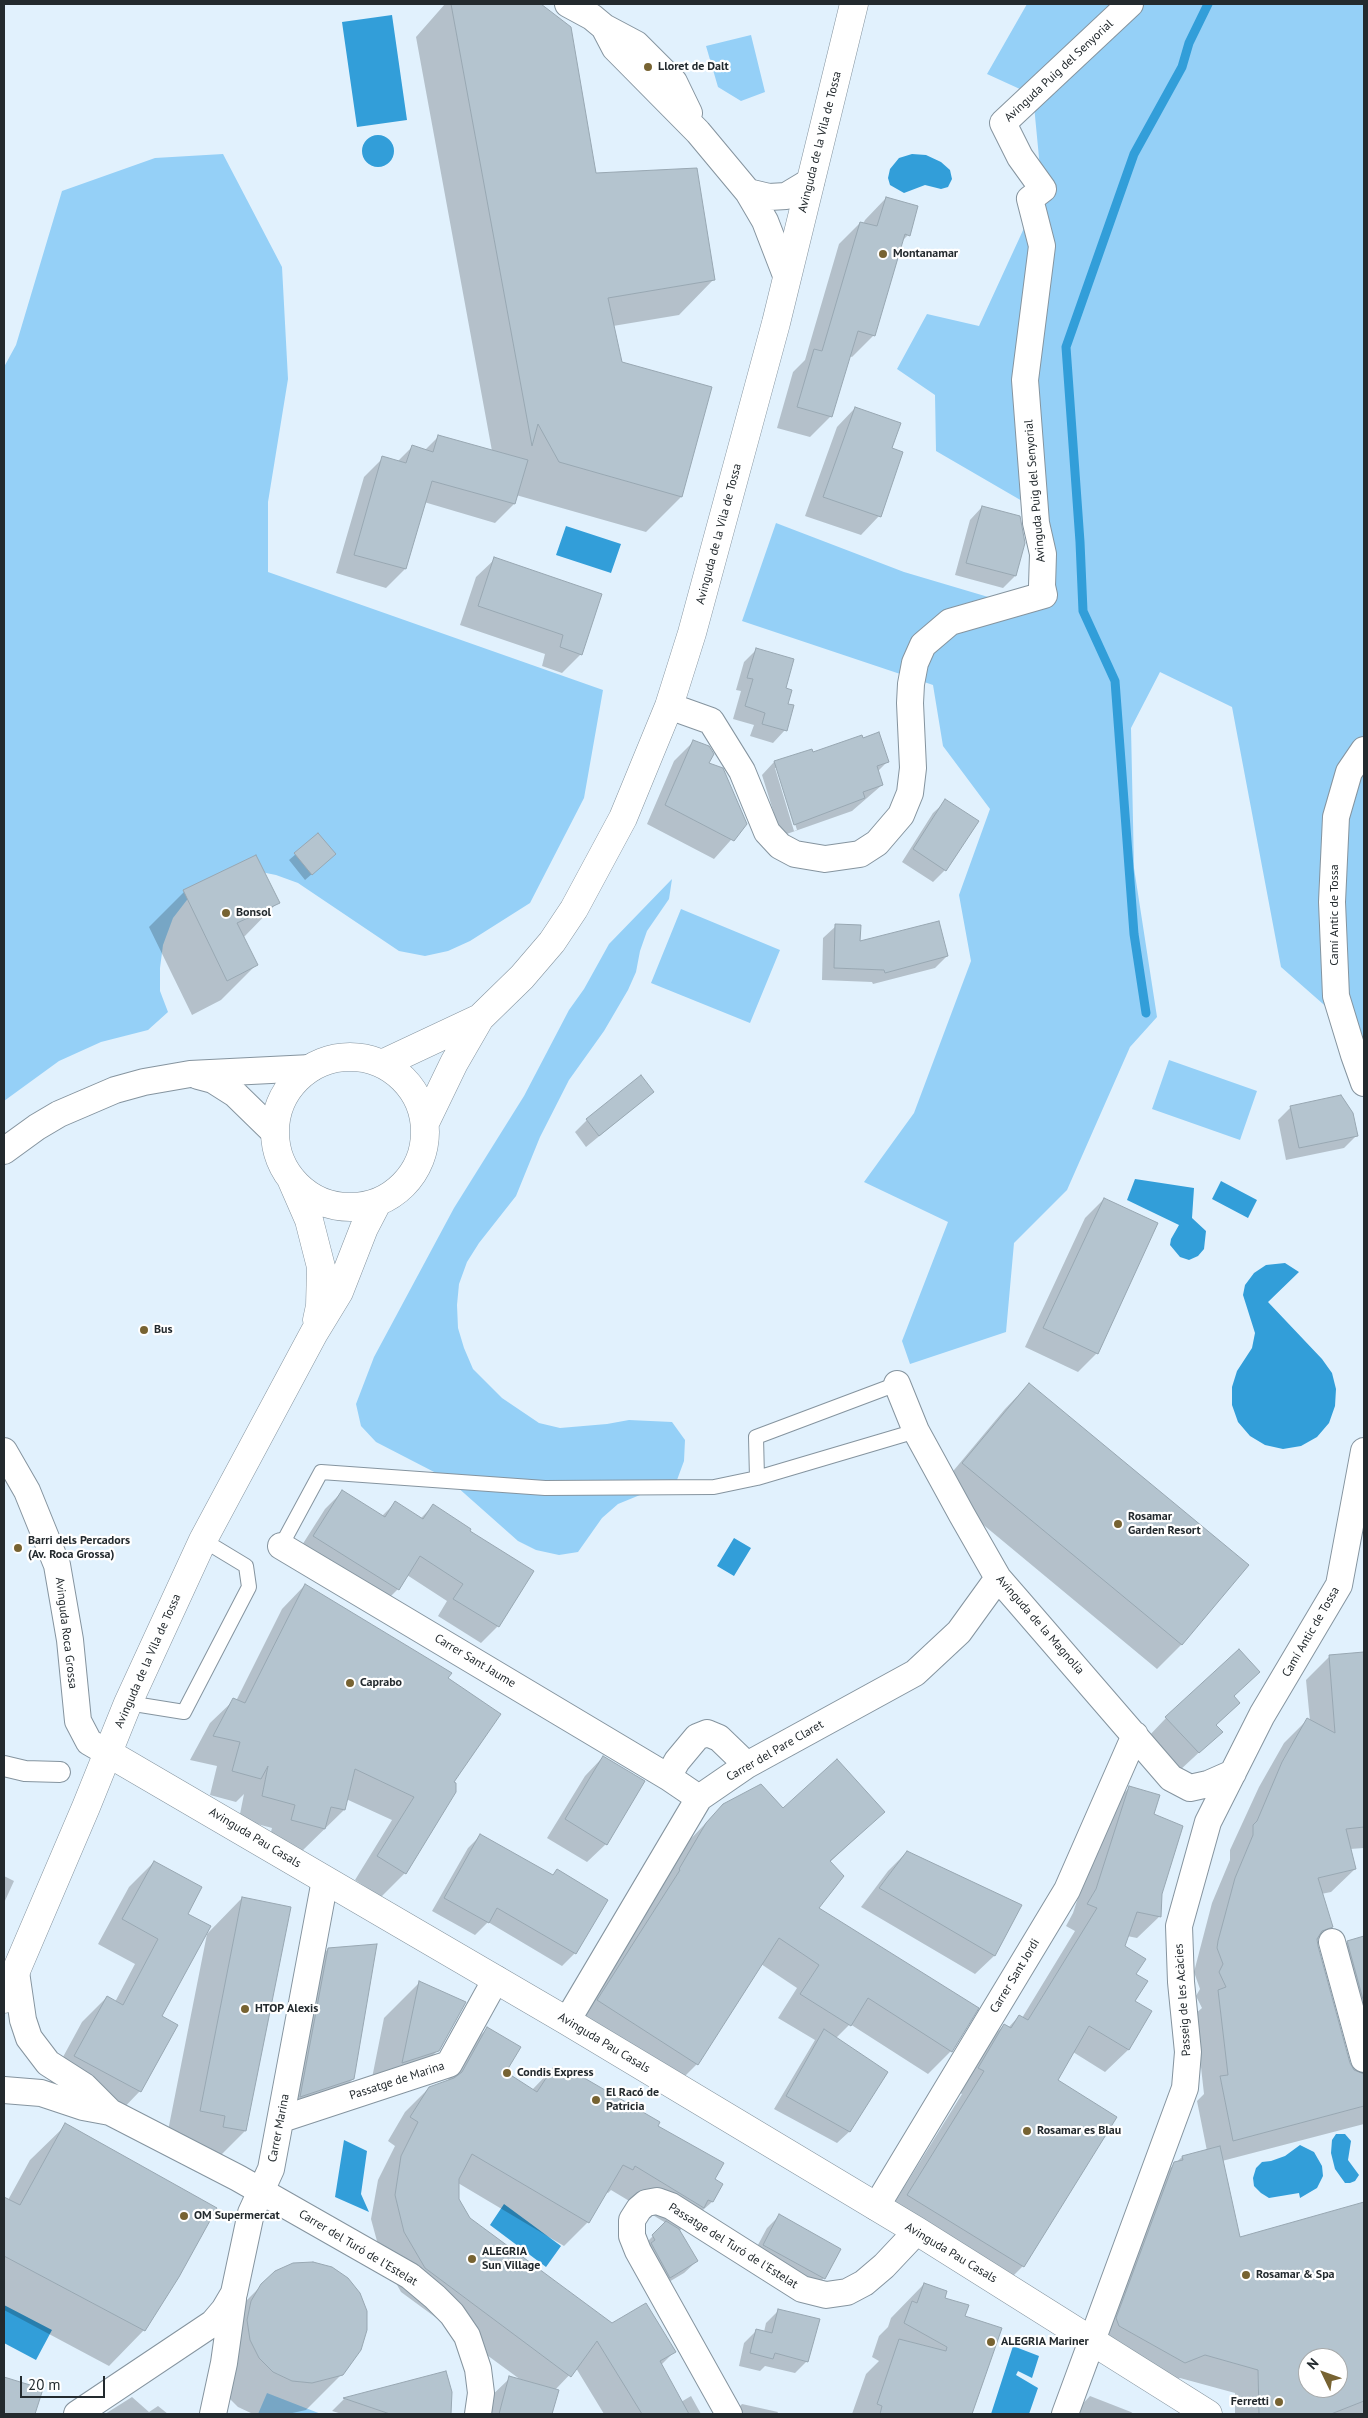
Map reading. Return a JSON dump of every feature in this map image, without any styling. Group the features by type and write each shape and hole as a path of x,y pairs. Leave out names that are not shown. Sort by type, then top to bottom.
{"main road":[{"name":"Avinguda de la Vila de Tossa","path":"425,1123 454,1063 480,1018 522,977 552,942 574,910 623,818 669,706 692,633 787,278 854,4"},
{"name":"Avinguda de la Vila de Tossa","path":"382,1064 480,1018"},
{"path":"350,1057 382,1064 405,1080 414,1092 420,1105 425,1123 425,1140 415,1171 394,1194 377,1203 351,1207 333,1205 318,1200 291,1179 280,1158 275,1133 282,1100 292,1085 311,1068 329,1060 350,1057"},
{"name":"Avinguda de la Vila de Tossa","path":"291,1179 309,1220 321,1267 320,1306 314,1333"},
{"name":"Avinguda de la Vila de Tossa","path":"4,1998 128,1703 203,1540 314,1333 339,1292 364,1228 377,1203"},
{"name":"Avinguda Pau Casals","path":"108,1753 496,1979 917,2231 1208,2414"},
{"name":"Avinguda Pau Casals","path":"1145,2376 1178,2414"}],"street":[{"path":"568,4 595,16 614,48 698,132 748,192 765,221 787,278"},
{"name":"Avinguda Puig del Senyorial","path":"669,706 711,721 742,771 767,832 780,846 795,854 825,859 860,854 877,843 901,815 910,793 913,768 911,684 915,663 923,645 950,622 1044,595 1042,586 1043,554 1036,523 1025,380 1042,246 1030,200 1042,189 1020,157 1003,123 1130,4"},
{"path":"748,192 769,197 786,196 811,181"},
{"name":"Camí Antic de Tossa","path":"1364,750 1349,772 1336,817 1332,902 1336,996 1364,1083"},
{"path":"4,1151 37,1127 90,1099 144,1082 190,1074 311,1068"},
{"path":"190,1074 213,1080 235,1094 275,1133"},
{"name":"Avinguda de la Magnolia","path":"897,1384 916,1431 998,1578 1172,1778 1190,1788 1201,1804 1208,1822"},
{"name":"Avinguda Roca Grossa","path":"4,1451 27,1491 57,1565 68,1630 78,1720 89,1742 108,1753"},
{"name":"Camí Antic de Tossa","path":"1233,1773 1262,1715 1339,1585 1364,1451"},
{"name":"Carrer Sant Jaume","path":"281,1546 668,1777 699,1798"},
{"name":"Carrer del Pare Claret","path":"567,2021 699,1798 747,1764 915,1673 959,1632 998,1578"},
{"path":"668,1777 677,1761 697,1737 707,1733 719,1738 747,1764"},
{"name":"Carrer Sant Jordi","path":"876,2207 1067,1890 1135,1735"},
{"path":"4,1766 25,1771 60,1772"},
{"path":"1190,1788 1208,1784 1233,1773"},
{"name":"Passeig de les Acàcies","path":"1065,2414 1091,2339 1185,2088 1188,2052 1181,1982 1179,1926 1208,1822 1233,1773"},
{"name":"Carrer Marina","path":"77,2414 213,2323 224,2310 234,2293 245,2234 251,2213 272,2169 326,1880"},
{"path":"1332,1942 1364,2059"},
{"name":"Carrer del Turó de l'Estelat","path":"16,1972 23,2020 30,2038 48,2063 84,2086 110,2112"},
{"name":"Passatge de Marina","path":"282,2119 449,2064 496,1979"},
{"name":"Carrer del Turó de l'Estelat","path":"4,2090 41,2093 84,2107 110,2112 261,2191 410,2276 436,2297 452,2314 467,2336 478,2369 481,2393 478,2414"},
{"name":"Passatge del Turó de l'Estelat","path":"729,2414 638,2251 632,2236 632,2220 639,2209 646,2204 657,2201 671,2206 802,2289 826,2295 847,2292 864,2283 884,2266 917,2231"},
{"path":"213,2414 224,2363 234,2293"},
{"path":"195,2334 211,2334 218,2342 224,2363"}],"lane":[{"path":"757,1478 756,1437 897,1384"},
{"path":"281,1546 321,1472 545,1488 714,1487 757,1478 916,1431"},
{"path":"128,1703 184,1712 249,1587 246,1566 203,1540"}],"shaded area":[{"path":"1027,4 1364,4 1364,1040 1281,967 1232,707 1160,672 1131,728 1134,868 1157,1017 1130,1047 1067,1190 1014,1243 1006,1332 910,1364 902,1341 948,1222 864,1182 914,1113 971,961 959,895 990,809 943,746 933,685 742,621 776,523 904,572 995,599 1028,587 1046,524 1029,505 936,451 935,395 897,369 927,314 979,326 1042,189 1033,95 987,74"},
{"path":"392,15 407,120 357,127 342,22"},
{"path":"751,35 765,92 741,101 718,87 706,46"},
{"path":"378,135 384,136 389,140 393,145 393,157 389,162 384,166 378,167 372,166 367,162 363,157 362,151 363,145 367,140 372,136"},
{"path":"223,154 282,267 288,379 268,502 268,572 603,690 584,798 530,903 470,941 448,951 425,956 399,951 298,883 276,875 251,870 190,896 173,918 163,945 160,991 168,1012 148,1030 101,1042 59,1061 4,1101 4,367 16,345 62,191 155,158"},
{"path":"912,154 926,155 941,162 950,170 952,179 948,187 941,189 925,185 904,193 890,185 888,178 890,169 899,158"},
{"path":"566,526 621,544 611,573 556,555"},
{"path":"672,879 669,899 647,931 640,951 636,972 628,990 604,1031 569,1080 540,1137 516,1196 479,1243 467,1262 459,1284 457,1305 458,1328 464,1348 473,1369 502,1398 539,1423 560,1428 629,1420 672,1422 685,1440 684,1461 677,1480 661,1494 640,1495 618,1504 602,1518 578,1552 559,1555 536,1550 518,1541 456,1486 438,1474 376,1442 361,1426 356,1404 374,1357 454,1208 524,1096 569,1010 584,989 609,944"},
{"path":"681,909 780,950 750,1023 651,983"},
{"path":"1169,1060 1257,1091 1240,1140 1152,1109"},
{"path":"1135,1179 1194,1188 1192,1218 1206,1231 1204,1249 1198,1256 1189,1260 1180,1257 1170,1245 1171,1239 1179,1225 1127,1200"},
{"path":"1221,1181 1257,1200 1248,1218 1212,1199"},
{"path":"1285,1263 1299,1272 1268,1302 1322,1359 1332,1373 1336,1389 1335,1406 1329,1423 1317,1437 1301,1446 1283,1449 1265,1445 1250,1436 1238,1422 1232,1405 1232,1387 1237,1371 1252,1348 1255,1333 1243,1295 1245,1285 1254,1273 1266,1265"},
{"path":"734,1538 751,1548 734,1576 717,1566"},
{"path":"1336,2134 1345,2134 1351,2141 1348,2160 1359,2175 1355,2181 1350,2183 1345,2183 1335,2169 1331,2153 1332,2140"},
{"path":"344,2140 367,2151 361,2194 369,2212 335,2197"},
{"path":"1300,2145 1314,2152 1322,2166 1323,2176 1317,2188 1300,2198 1299,2193 1269,2198 1261,2193 1254,2186 1253,2178 1256,2168 1262,2162 1285,2156"},
{"path":"504,2204 561,2246 546,2267 490,2225"},
{"path":"4,2305 52,2330 36,2360 4,2343"},
{"path":"1013,2346 1039,2356 1032,2378 1018,2371 1016,2375 1038,2388 1029,2414 991,2414"},
{"path":"267,2393 321,2414 258,2414"}],"building":[{"path":"451,4 541,4 571,27 596,173 697,168 715,280 608,298 622,362 712,387 682,497 559,462 538,424 532,446"},
{"path":"886,197 918,206 910,236 905,234 875,336 858,331 832,417 797,407 814,349 822,351 860,222 877,226"},
{"path":"855,407 901,423 892,448 903,452 881,517 823,497"},
{"path":"438,435 528,460 515,504 432,481 406,569 354,555 382,456 406,463 412,445 433,452"},
{"path":"982,506 1020,516 1025,543 1016,576 966,563"},
{"path":"494,557 602,594 582,655 560,647 563,635 478,606"},
{"path":"756,648 794,659 786,688 792,690 788,704 794,705 787,731 762,724 765,713 745,706 753,679 747,678"},
{"path":"879,732 889,762 877,766 883,785 863,792 865,798 794,825 774,761 812,749 813,752 862,735 863,738"},
{"path":"693,740 709,746 714,754 709,763 723,768 747,824 734,841 665,805"},
{"path":"945,799 979,821 946,871 913,849"},
{"path":"318,833 336,854 312,875 294,853"},
{"name":"Bonsol","path":"256,855 280,903 237,923 258,965 227,981 183,890"},
{"path":"939,921 948,956 885,973 884,970 834,968 835,924 861,925 860,941"},
{"path":"641,1075 654,1092 599,1136 586,1119"},
{"path":"1341,1095 1353,1113 1358,1136 1299,1148 1290,1106"},
{"path":"1104,1198 1158,1223 1098,1354 1043,1328"},
{"name":"Rosamar Garden Resort","path":"1029,1383 1249,1565 1182,1645 962,1463"},
{"path":"342,1490 385,1517 395,1501 423,1519 433,1504 471,1529 470,1531 534,1571 499,1627 453,1599 463,1584 420,1556 399,1590 313,1536"},
{"name":"Caprabo","path":"305,1584 452,1673 448,1678 501,1714 454,1782 456,1783 456,1792 406,1874 377,1856 414,1797 355,1769 345,1810 331,1807 325,1829 291,1820 295,1805 262,1796 268,1766 261,1779 232,1771 240,1742 213,1736 233,1698 245,1703"},
{"path":"1239,1649 1260,1672 1234,1696 1240,1703 1216,1725 1223,1732 1199,1753 1165,1717"},
{"path":"1364,1652 1364,1827 1346,1829 1356,1869 1318,1878 1333,1927 1322,1931 1317,1939 1350,2063 1354,2070 1364,2074 1364,2106 1233,2141 1220,2076 1228,2075 1218,1990 1226,1987 1219,1972 1223,1964 1217,1948 1218,1941 1235,1878 1253,1835 1253,1825 1257,1821 1282,1762 1307,1718 1335,1733 1329,1655"},
{"path":"603,1756 645,1781 607,1845 565,1819"},
{"path":"837,1759 885,1812 830,1861 844,1876 819,1908 979,2008 952,2052 868,1998 851,2026 800,1994 819,1965 779,1938 698,2065 597,2000 680,1870 706,1823 723,1804 761,1784 783,1808"},
{"path":"1129,1786 1160,1795 1154,1814 1183,1826 1162,1894 1161,1917 1137,1912 1125,1946 1146,1959 1136,1974 1148,1981 1135,2001 1152,2011 1129,2050 1089,2026 1058,2080 1117,2117 1024,2267 907,2195 984,2071 978,2068 1004,2024 1011,2028 1019,2015 1028,2020 1097,1908 1087,1904 1096,1889"},
{"path":"480,1834 553,1875 557,1869 608,1900 576,1954 497,1908 489,1923 444,1898"},
{"path":"907,1851 1022,1905 995,1956 879,1888"},
{"path":"154,1861 202,1887 188,1914 211,1926 162,2016 178,2025 141,2092 74,2056 107,1996 123,2005 158,1939 122,1919"},
{"name":"HTOP Alexis","path":"242,1897 291,1907 246,2131 223,2127 225,2116 200,2111"},
{"path":"1364,1936 1364,2003 1347,1941"},
{"path":"377,1944 354,2079 300,2097 328,1948"},
{"path":"419,1981 466,2002 439,2051 402,2063"},
{"path":"487,2027 521,2047 506,2072 537,2092 554,2066 572,2076 574,2072 660,2122 658,2126 724,2163 715,2179 723,2184 713,2202 708,2200 704,2208 635,2166 633,2170 623,2165 589,2223 472,2154 459,2179 459,2199 470,2218 612,2323 646,2303 676,2352 660,2361 689,2414 642,2414 597,2341 571,2377 425,2268 404,2232 395,2195 401,2156 418,2122 410,2117 429,2087 454,2078 462,2072"},
{"path":"824,2029 888,2072 850,2132 786,2096"},
{"path":"65,2123 217,2208 179,2277 145,2331 4,2256 4,2197 20,2205"},
{"name":"Rosamar & Spa","path":"1220,2146 1240,2237 1364,2202 1364,2401 1331,2414 1259,2414 1258,2370 1205,2355 1185,2363 1119,2326 1116,2318 1174,2162 1183,2160 1182,2156"},
{"path":"779,2214 841,2249 825,2279 763,2245"},
{"path":"666,2221 679,2229 698,2261 670,2278 651,2243 655,2240 652,2235"},
{"path":"313,2262 332,2267 348,2278 360,2293 367,2311 367,2330 361,2350 343,2375 312,2383 292,2381 273,2372 259,2358 250,2340 247,2320 251,2301 261,2284 275,2271 293,2263"},
{"path":"924,2283 947,2291 945,2298 969,2305 965,2316 1002,2328 972,2414 880,2414 882,2406 877,2404 899,2339 946,2351 947,2347 904,2323 912,2301 917,2303"},
{"path":"778,2309 820,2319 808,2362 775,2353 773,2359 750,2353 756,2329 772,2333"},
{"path":"446,2371 452,2392 451,2414 390,2414 343,2398"},
{"path":"509,2376 559,2390 552,2414 499,2414"},
{"path":"4,2377 43,2389 35,2414 4,2414"}],"waterway":[{"path":"1146,1013 1134,934 1115,681 1083,611 1066,347 1134,154 1182,67 1189,43 1208,4"}],"place":[{"name":"Lloret de Dalt","path":"648,67"},
{"name":"Montanamar","path":"883,254"},
{"name":"Bonsol","path":"226,913"},
{"name":"Bus","path":"144,1330"},
{"name":"Rosamar Garden Resort","path":"1118,1524"},
{"name":"Barri dels Percadors (Av. Roca Grossa)","path":"18,1548"},
{"name":"Caprabo","path":"350,1683"},
{"name":"HTOP Alexis","path":"245,2009"},
{"name":"Condis Express","path":"507,2073"},
{"name":"El Racó de Patricia","path":"596,2100"},
{"name":"Rosamar es Blau","path":"1027,2131"},
{"name":"OM Supermercat","path":"184,2216"},
{"name":"ALEGRIA Sun Village","path":"472,2259"},
{"name":"Rosamar & Spa","path":"1246,2275"},
{"name":"ALEGRIA Mariner","path":"991,2342"},
{"name":"Ferretti","path":"1279,2402"}]}
